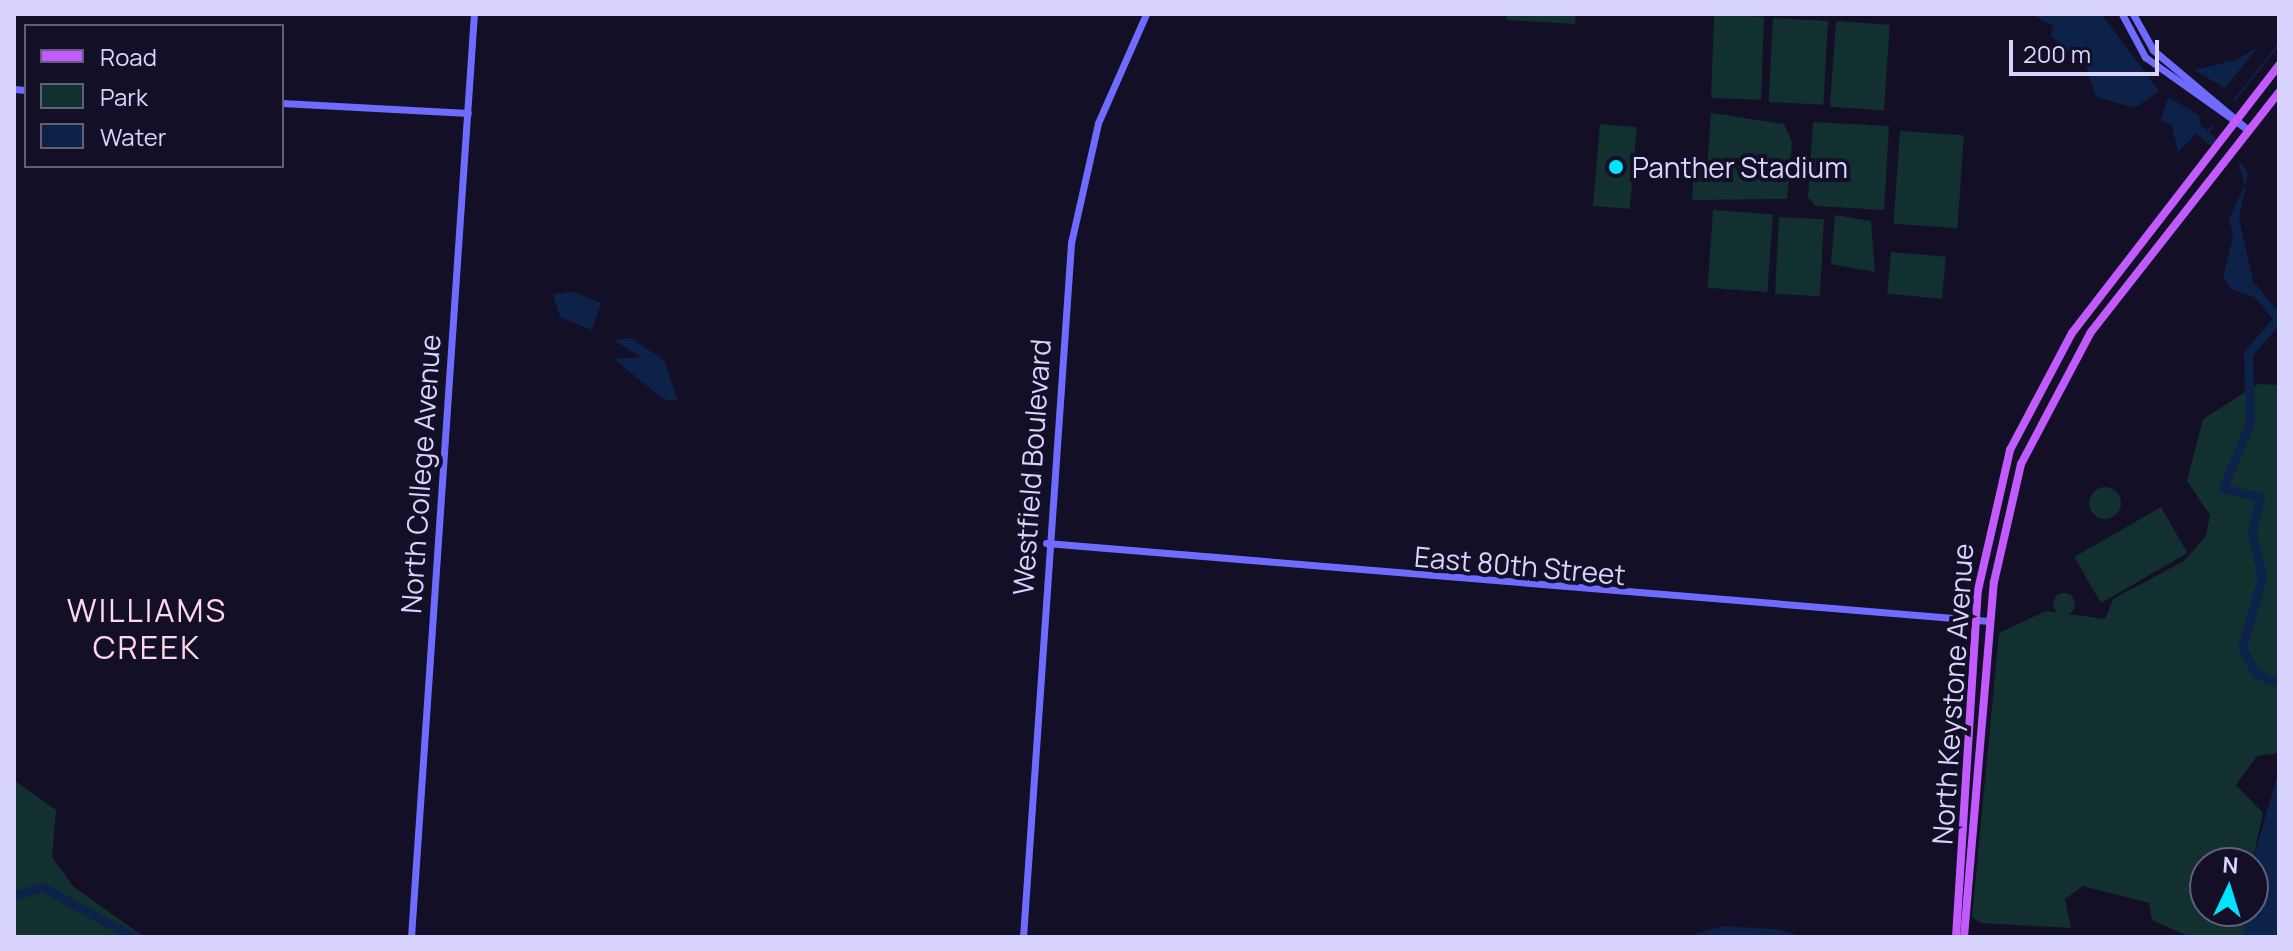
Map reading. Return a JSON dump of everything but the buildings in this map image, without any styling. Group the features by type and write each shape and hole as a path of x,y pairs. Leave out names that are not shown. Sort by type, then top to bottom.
{"main road":[{"name":"North Keystone Avenue","path":"1956,937 1976,620 1994,499 2035,395 2076,327 2279,65"},
{"name":"North Keystone Avenue","path":"1964,937 1990,621 2007,509 2048,402 2091,332 2279,92"}],"street":[{"name":"North College Avenue","path":"411,937 474,14"},
{"name":"Westfield Boulevard","path":"1023,937 1046,543 1077,207 1107,97 1146,14"},
{"path":"2122,14 2145,57 2237,120"},
{"path":"2133,14 2153,50 2248,130"},
{"path":"284,103 468,113"},
{"name":"East 80th Street","path":"1046,543 1990,621"}],"green space":[{"path":"1507,14 1576,14 1575,24 1507,20"},
{"path":"1714,15 1764,17 1761,100 1711,98"},
{"path":"1773,18 1828,21 1824,105 1769,102"},
{"path":"1836,21 1890,25 1884,111 1830,107"},
{"path":"1711,113 1784,124 1792,142 1787,199 1692,200 1694,170 1707,170"},
{"path":"1813,122 1889,126 1884,210 1815,206 1808,197"},
{"name":"Panther Stadium","path":"1600,124 1637,127 1630,209 1593,206"},
{"path":"1900,131 1964,135 1957,228 1894,224"},
{"path":"1713,210 1773,214 1767,292 1708,288"},
{"path":"1835,215 1871,221 1875,272 1831,264"},
{"path":"1779,217 1824,219 1820,296 1775,294"},
{"path":"1891,252 1946,257 1942,299 1887,294"},
{"path":"2258,384 2279,385 2279,753 2257,756 2236,785 2263,813 2256,847 2189,847 2189,927 2244,927 2244,937 2190,937 2152,920 2149,903 2083,886 2065,899 2071,928 1981,923 1972,917 1999,633 2046,611 2105,619 2113,599 2184,561 2206,536 2210,515 2187,481 2203,419"},
{"path":"2105,487 2117,491 2121,503 2117,515 2105,519 2093,515 2089,503 2093,491"},
{"path":"2161,507 2188,553 2101,603 2074,557"},
{"path":"2060,593 2068,593 2075,604 2068,615 2060,615 2053,608 2053,600"},
{"path":"14,780 56,810 52,857 73,886 144,937 14,937"}],"water":[{"path":"2031,14 2101,14 2159,91 2135,108 2096,97 2086,66 2051,36 2053,26"},
{"path":"2257,48 2225,88 2194,70 2235,60"},
{"path":"2168,97 2199,115 2200,130 2178,152 2172,126 2161,120"},
{"path":"2237,158 2248,172 2239,219 2257,298 2231,289 2223,277 2233,236 2229,219 2245,185"},
{"path":"574,292 601,303 592,330 560,317 553,294"},
{"path":"631,338 664,360 678,401 663,399 614,359 641,357 613,340"},
{"path":"2279,770 2279,937 2244,937 2244,927 2269,927 2269,847 2257,847"},
{"path":"1722,926 1775,929 1803,937 1688,937"}],"waterway":[{"path":"2234,101 2279,44"},
{"path":"2193,124 2211,140"},
{"path":"2205,135 2213,126"},
{"path":"2253,288 2278,319 2248,353 2250,423 2223,488 2260,497 2252,532 2262,577 2242,647 2255,673 2279,683"},
{"name":"WILLIAMS CREEK","path":"14,896 42,887 134,937"}],"place":[{"name":"Panther Stadium","path":"1616,167"}],"district":[{"name":"WILLIAMS CREEK","path":"147,630"}]}
